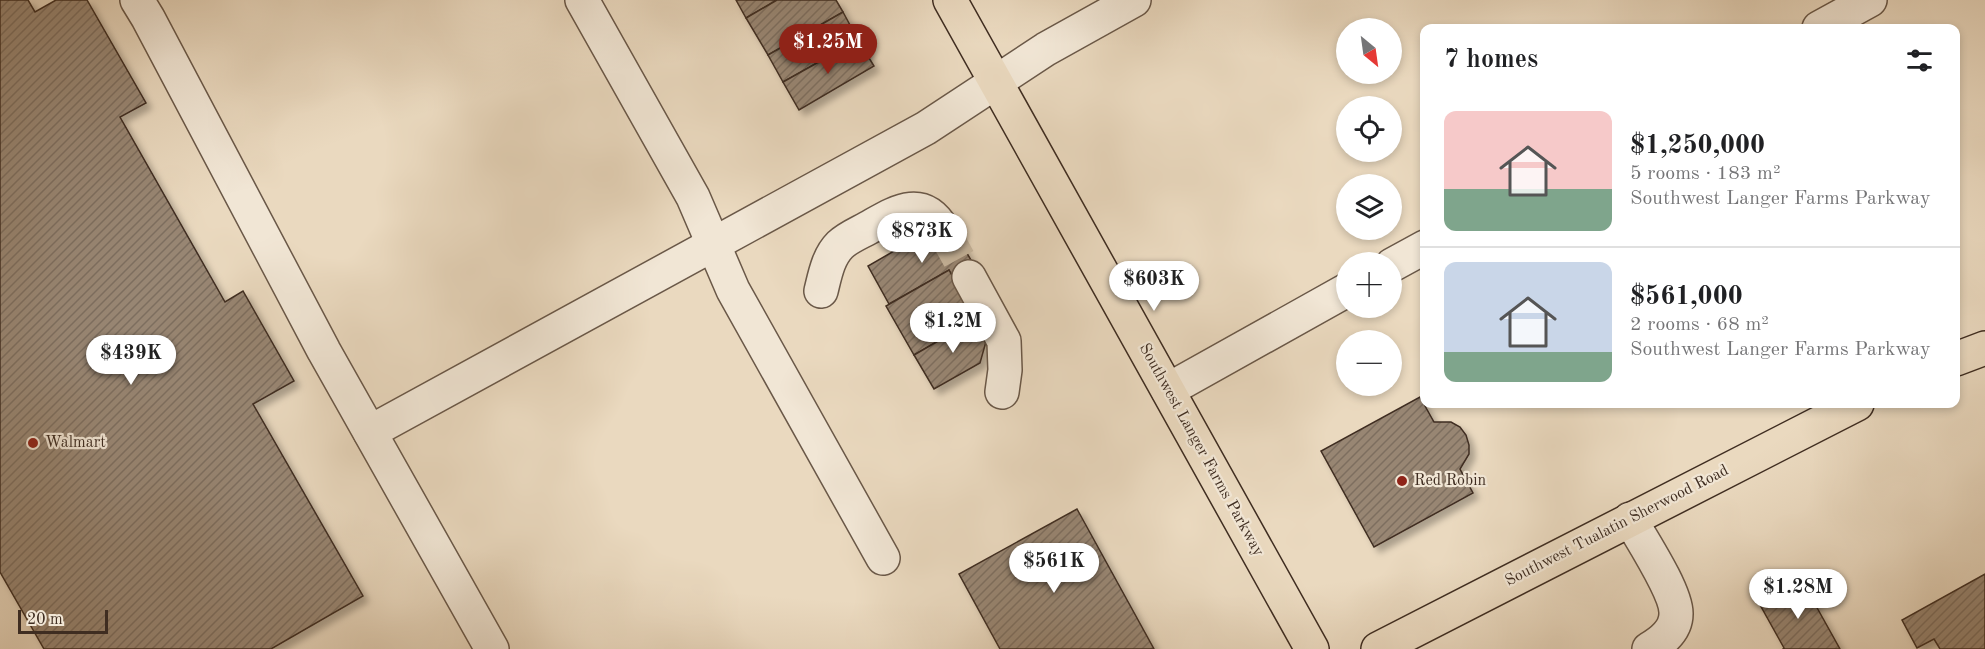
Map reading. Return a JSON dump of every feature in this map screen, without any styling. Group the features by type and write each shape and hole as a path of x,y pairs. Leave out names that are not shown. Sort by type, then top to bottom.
{"main road":[{"name":"Southwest Langer Farms Parkway","path":"950,0 1312,649"},
{"path":"1960,357 1985,348"},
{"name":"Southwest Tualatin Sherwood Road","path":"1378,649 1849,408"}],"lane":[{"path":"137,0 308,322 492,649"},
{"path":"582,0 693,197 733,290 883,558"},
{"path":"370,432 926,128 1046,49 1134,0"},
{"path":"1826,24 1870,0"},
{"path":"821,291 830,259 842,243 898,211 913,208 927,212 938,221 944,230"},
{"path":"1402,260 1420,250"},
{"path":"969,277 1004,341 1005,370 1002,392"},
{"path":"1168,390 1336,296"},
{"path":"1630,519 1674,601 1677,616 1665,639 1649,649"}],"building":[{"path":"0,0 28,0 35,12 56,0 87,0 146,103 120,117 225,302 243,291 294,381 253,404 363,596 271,649 44,649 0,572"},
{"path":"736,0 777,0 746,18"},
{"path":"777,0 836,0 843,12 768,55 746,18"},
{"path":"843,12 858,40 783,82 768,55"},
{"path":"858,40 874,66 799,110 783,82"},
{"path":"951,226 978,272 956,284 949,270 889,304 868,266 927,232"},
{"path":"949,270 976,319 914,355 886,306"},
{"path":"976,319 987,338 980,363 934,389 914,355"},
{"name":"Red Robin","path":"1420,397 1420,408 1426,408 1434,422 1451,422 1460,427 1466,435 1469,454 1460,469 1473,493 1374,547 1321,451"},
{"path":"1077,509 1154,649 1000,649 959,574"},
{"path":"1985,574 1985,649 1940,649 1934,639 1917,648 1902,620"},
{"path":"1801,579 1840,649 1783,649 1759,603"}],"tunnel":[{"path":"943,230 969,277"}],"place":[{"name":"Walmart","path":"33,443"},
{"name":"Red Robin","path":"1402,481"}]}
